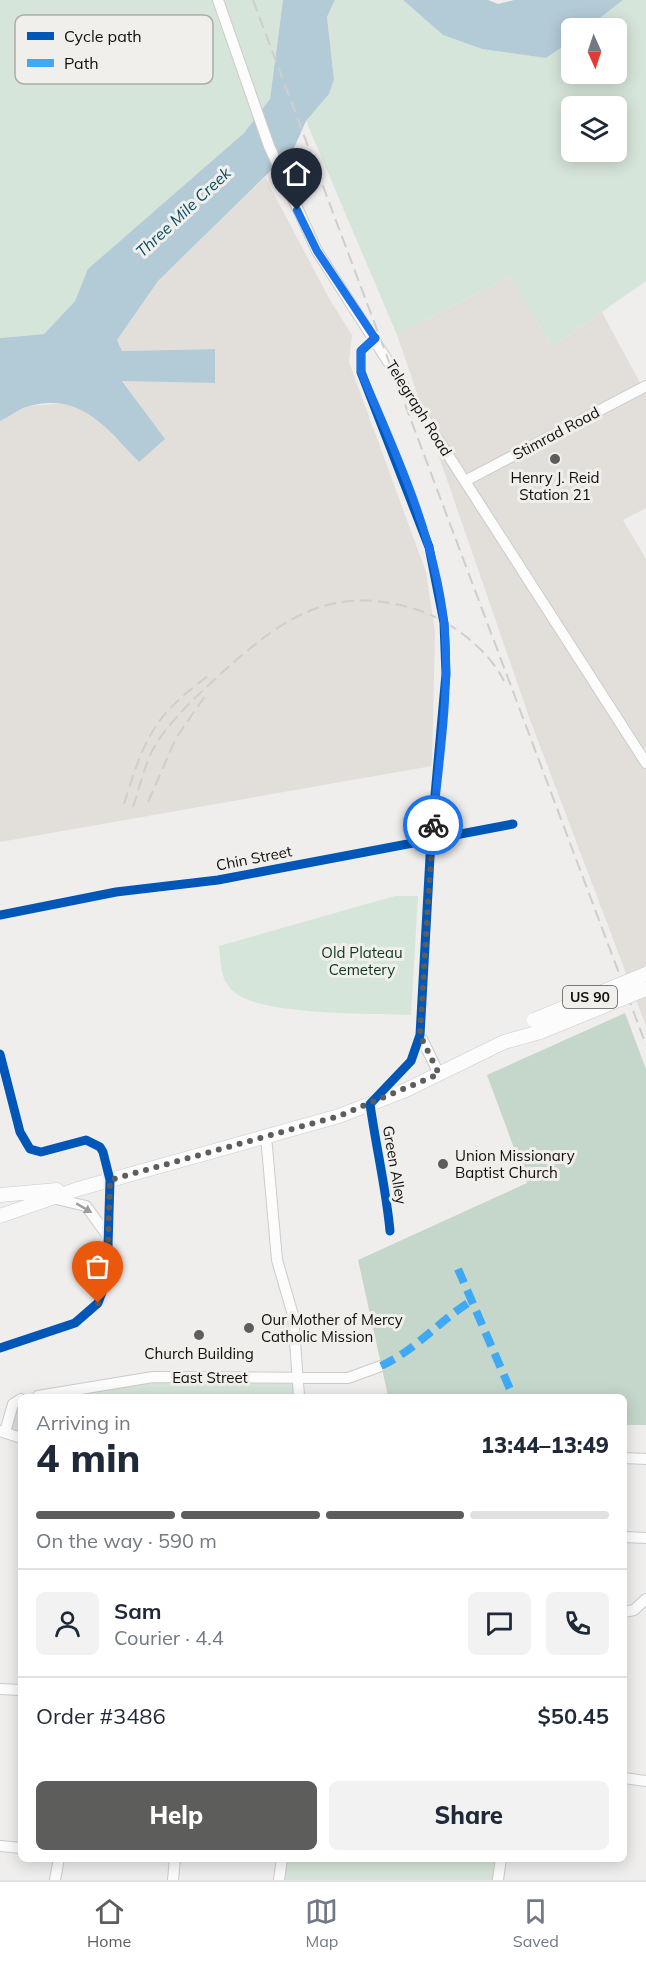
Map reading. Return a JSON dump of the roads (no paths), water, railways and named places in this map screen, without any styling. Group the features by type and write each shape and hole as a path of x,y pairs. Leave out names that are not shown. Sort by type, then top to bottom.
{"main road":[{"name":"US 90","path":"0,1216 78,1189 339,1116 439,1074 646,974"},
{"name":"US 90","path":"537,1026 646,989"},
{"path":"0,1195 78,1189"},
{"name":"US 90","path":"0,1203 49,1198"}],"street":[{"name":"Telegraph Road","path":"218,0 248,88 286,186 317,251 646,763"},
{"path":"370,1104 411,1061 420,1035 431,839 446,674 444,623 429,547 361,372 361,351 375,338"},
{"name":"Stimrad Road","path":"465,481 646,386"},
{"name":"Chin Street","path":"0,915 116,892 218,880 513,824"},
{"path":"420,1035 439,1074"},
{"path":"0,1054 4,1089 20,1132 30,1149 48,1152 79,1140 92,1142 103,1152 110,1180 107,1279 98,1303 75,1323 0,1348"},
{"name":"Green Alley","path":"370,1104 379,1165 386,1187 390,1231"},
{"path":"266,1136 276,1260 291,1299 299,1394"},
{"path":"49,1198 86,1206 107,1235"},
{"name":"East Street","path":"50,1394 153,1377 348,1378 381,1366"},
{"path":"18,1401 13,1404 2,1431 18,1437"},
{"path":"627,1458 646,1459"},
{"path":"627,1537 646,1538"},
{"path":"627,1611 634,1610 646,1599"},
{"path":"0,1689 18,1687"},
{"path":"627,1778 646,1781"},
{"path":"0,1846 18,1848"},
{"path":"55,1880 57,1862"},
{"path":"172,1880 174,1862"},
{"path":"279,1880 281,1862"},
{"path":"498,1880 500,1862"}],"water":[{"name":"Three Mile Creek","path":"283,0 335,0 327,17 334,80 329,94 306,121 294,148 158,281 117,340 122,351 215,349 215,383 122,381 165,439 139,462 92,416 64,404 48,403 29,406 0,421 0,338 44,334 75,301 88,269 244,133 270,99"},
{"path":"403,0 488,0 498,4 514,0 623,0 600,18 561,18 561,48 546,58 482,49 443,35"}],"railway":[{"path":"253,0 646,1045"},
{"path":"133,807 152,751 173,721 238,658 283,624 306,612 331,604 357,601 386,602 418,610 443,621 478,647 504,681"},
{"path":"124,804 152,731 174,704 208,676"},
{"path":"148,802 176,738 205,696"}],"place":[{"name":"Henry J. Reid Station 21","path":"555,459"},
{"name":"Union Missionary Baptist Church","path":"443,1164"},
{"name":"Our Mother of Mercy Catholic Mission","path":"249,1328"},
{"name":"Church Building","path":"199,1335"}],"park label":[{"name":"Old Plateau Cemetery","path":"362,960"}]}
